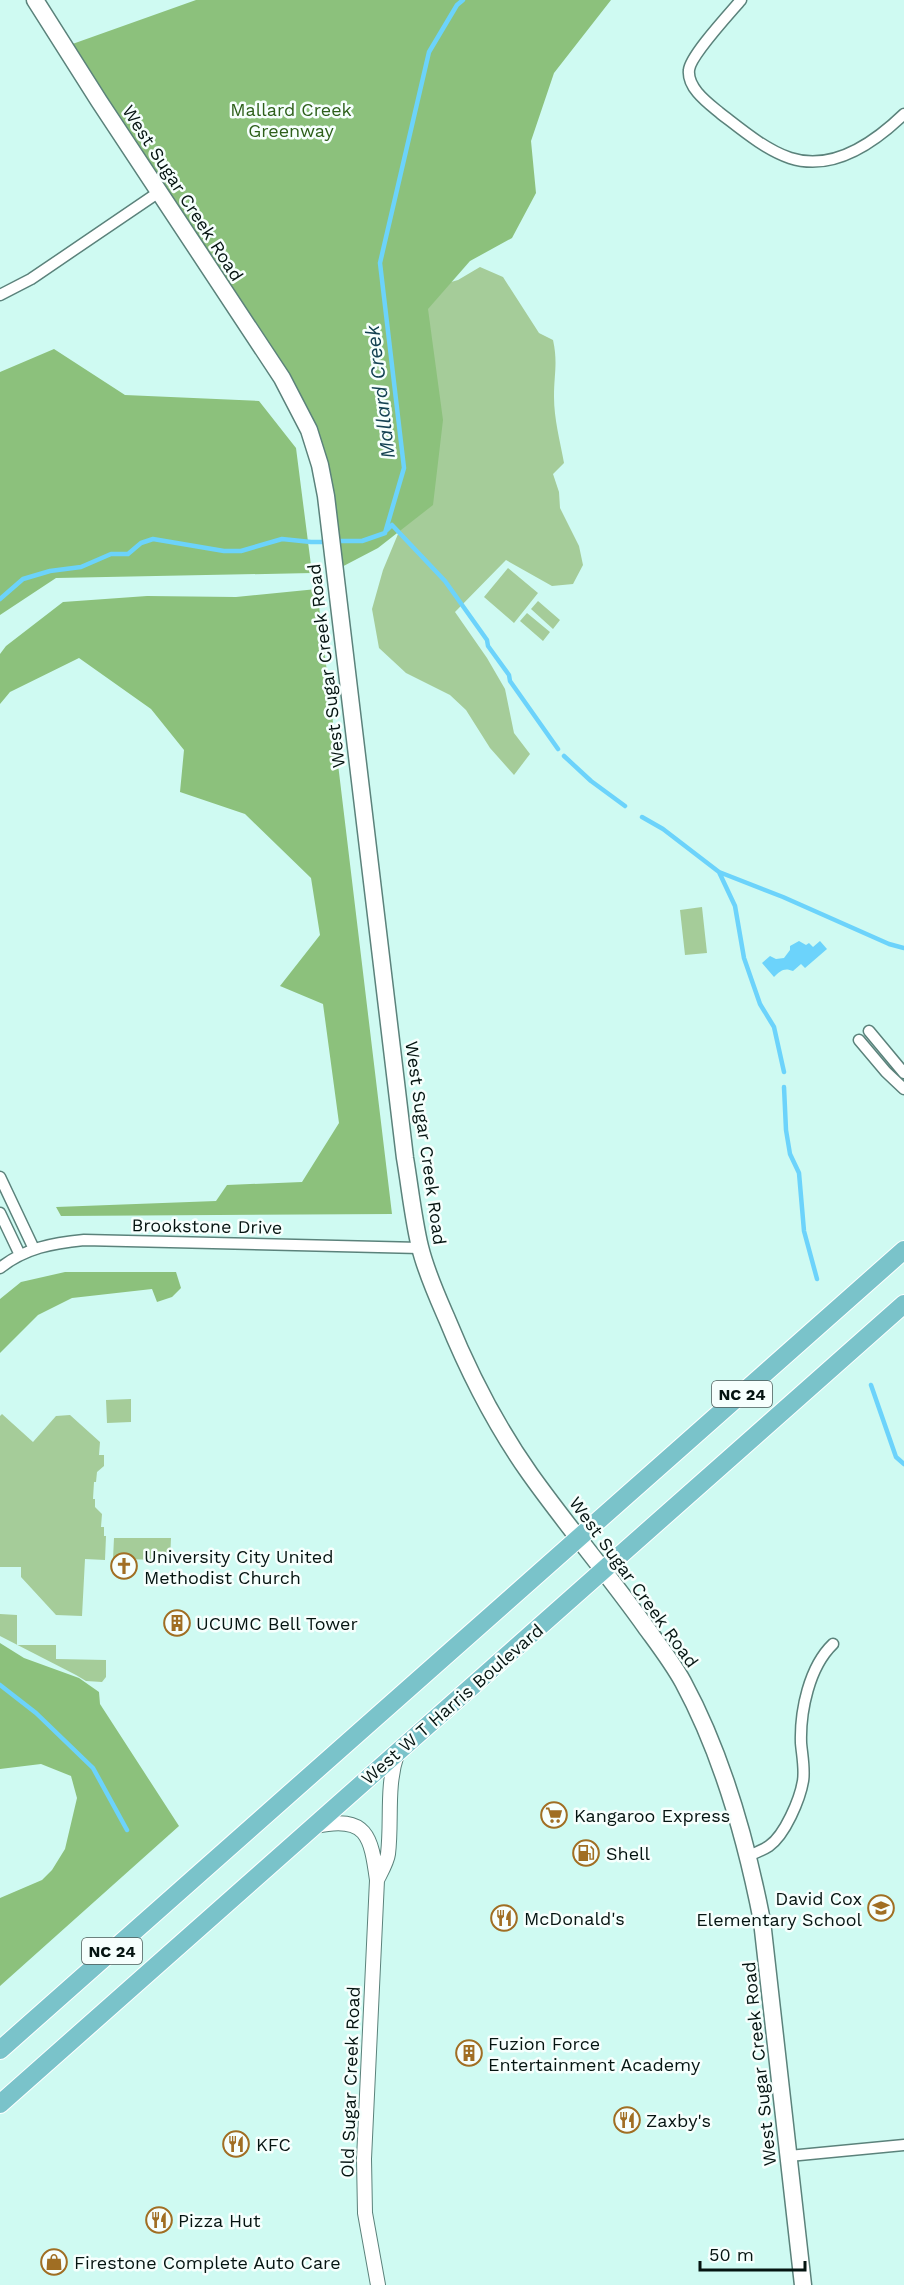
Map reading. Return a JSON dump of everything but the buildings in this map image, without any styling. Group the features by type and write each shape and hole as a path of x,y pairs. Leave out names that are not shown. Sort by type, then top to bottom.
{"main road":[{"name":"West Sugar Creek Road","path":"35,0 292,394 309,429 320,465 326,496 404,1147 420,1248 458,1347 509,1443 660,1647 686,1689 722,1771 748,1856 762,1922 803,2285"},
{"name":"NC 24","path":"0,2050 904,1250"},
{"name":"West W T Harris Boulevard","path":"0,2104 904,1304"}],"street":[{"path":"741,0 694,57 689,69 691,82 698,93 711,105 769,148 791,158 810,160 834,158 855,151 882,135 904,114"},
{"path":"0,295 31,279 159,192"},
{"path":"869,1031 904,1073"},
{"path":"858,1040 904,1089"},
{"path":"0,1177 34,1249"},
{"path":"0,1213 20,1255"},
{"name":"Brookstone Drive","path":"0,1268 34,1249 57,1242 84,1240 420,1248"},
{"path":"748,1856 770,1846 788,1822 799,1797 804,1779 801,1741 802,1713 818,1663 833,1644"},
{"name":"Old Sugar Creek Road","path":"377,1880 388,1856 389,1787 397,1752"},
{"name":"Old Sugar Creek Road","path":"314,1826 342,1821 348,1822 363,1832 370,1841 377,1880 364,2159 365,2212 378,2285"},
{"path":"789,2156 904,2145"}],"green space":[{"name":"Mallard Creek Greenway","path":"196,0 611,0 554,73 531,141 536,193 512,238 470,261 428,309 443,420 433,505 378,548 334,571 309,430 64,47"},
{"path":"480,267 503,277 539,333 553,340 556,362 555,414 564,463 553,474 559,492 560,508 579,546 583,565 573,584 552,586 506,560 455,612 505,689 514,733 530,754 514,775 490,748 466,710 450,695 406,673 379,648 372,609 383,570 403,522 417,292 458,280"},
{"path":"54,349 125,395 259,401 296,448 312,573 56,578 0,615 0,372"},
{"path":"508,568 538,593 514,623 484,597"},
{"path":"317,589 392,1214 61,1216 56,1207 216,1201 227,1185 302,1182 339,1123 323,1004 280,986 320,935 311,878 245,814 180,792 184,750 151,709 79,658 10,692 0,704 0,654 6,646 63,602 147,596 236,597"},
{"path":"538,601 560,620 553,629 531,609"},
{"path":"527,613 550,632 543,641 520,621"},
{"path":"702,907 707,953 685,955 680,910"},
{"path":"65,1272 176,1272 181,1288 172,1297 157,1302 152,1289 72,1298 38,1315 0,1353 0,1299 21,1282"},
{"path":"131,1399 131,1422 107,1423 106,1400"},
{"path":"2,1414 33,1442 56,1416 70,1415 100,1442 99,1455 104,1455 104,1466 97,1472 93,1499 95,1499 95,1507 102,1514 101,1527 104,1527 104,1536 106,1536 105,1560 85,1559 82,1616 56,1615 21,1577 21,1567 0,1567 0,1416"},
{"path":"114,1538 171,1538 170,1560 113,1559"},
{"path":"0,1614 17,1615 17,1645 0,1636"},
{"path":"0,1643 24,1658 79,1678 99,1692 100,1704 179,1826 0,1986 0,1898 42,1880 52,1870 65,1849 77,1798 71,1776 41,1764 0,1769"},
{"path":"18,1645 56,1645 56,1659 106,1660 106,1677 102,1682 86,1681"}],"water":[{"path":"799,941 806,945 809,943 813,947 820,941 827,949 805,968 801,964 793,971 782,970 774,977 762,963 770,956 776,959 784,958 790,946"}],"waterway":[{"name":"Mallard Creek","path":"385,533 404,468 380,263 429,52 457,5 463,0"},
{"path":"387,530 392,525 445,581 487,640 488,646 509,675 510,681 558,749"},
{"name":"Mallard Creek","path":"335,541 362,541 385,533"},
{"name":"Mallard Creek","path":"0,599 23,579 50,571 81,567 111,554 128,554 141,543 153,539 224,551 241,551 282,539 327,542"},
{"path":"564,756 591,781 625,806"},
{"path":"642,817 663,829 719,872 783,897 889,944 904,948"},
{"path":"719,872 735,906 744,958 760,1004 774,1027 784,1072"},
{"path":"784,1087 786,1130 790,1154 799,1173 804,1231 817,1279"},
{"path":"871,1385 896,1457 904,1464"},
{"path":"0,1685 36,1713 93,1768 127,1830"}],"place":[{"name":"University City United Methodist Church","path":"124,1566"},
{"name":"UCUMC Bell Tower","path":"177,1623"},
{"name":"Kangaroo Express","path":"554,1815"},
{"name":"Shell","path":"586,1853"},
{"name":"David Cox Elementary School","path":"881,1908"},
{"name":"McDonald's","path":"504,1918"},
{"name":"Fuzion Force Entertainment Academy","path":"469,2053"},
{"name":"Zaxby's","path":"627,2120"},
{"name":"KFC","path":"236,2144"},
{"name":"Pizza Hut","path":"159,2220"},
{"name":"Firestone Complete Auto Care","path":"54,2262"}]}
